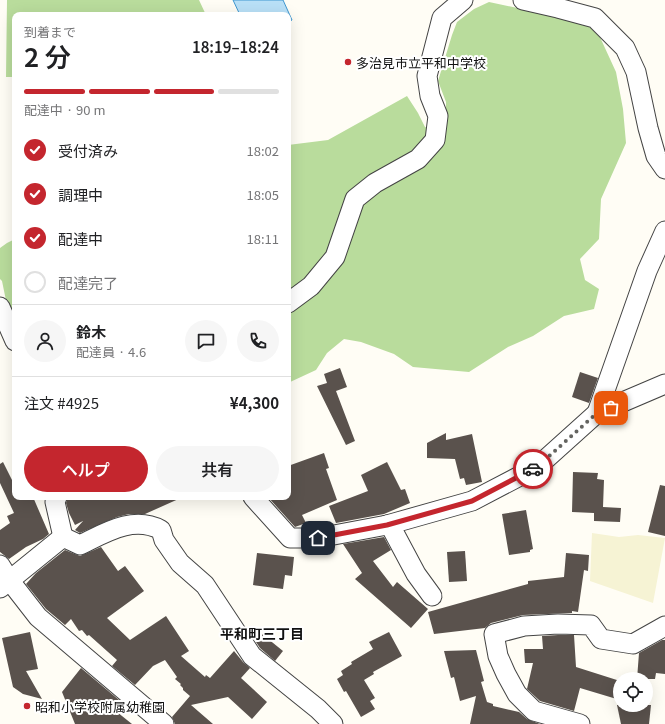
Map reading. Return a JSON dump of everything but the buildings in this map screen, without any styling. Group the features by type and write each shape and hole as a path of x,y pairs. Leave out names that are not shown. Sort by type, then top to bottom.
{"street":[{"path":"291,302 311,286 335,257 355,199 375,183 418,160 435,140 438,116 430,96 426,76 442,18 463,0"},
{"path":"523,0 595,18 625,48 636,72 648,128 656,156 665,169"},
{"path":"597,413 647,270 665,231"},
{"path":"0,307 12,334"},
{"path":"256,500 290,538 318,538 387,525 472,501 537,467 597,413 665,384"},
{"path":"56,500 63,537"},
{"path":"63,537 80,545 102,534 128,524 151,525 161,530 164,540 180,563 205,585 252,656 333,724"},
{"path":"387,525 392,529 416,574 432,596"},
{"path":"5,585 63,537"},
{"path":"0,565 5,585 38,617 164,724"},
{"path":"580,724 534,711 517,694 498,656 494,634 524,626 558,624 591,625 601,639 633,644 665,626"}],"shaded area":[{"path":"592,533 619,537 638,535 665,538 653,603 590,581"}],"green space":[{"path":"7,0 199,0 205,12 12,12 12,77 6,77"},
{"path":"489,2 585,22 599,35 616,72 623,109 626,143 601,199 599,239 580,259 585,280 599,289 594,309 564,316 533,336 508,347 469,372 413,367 394,354 361,342 344,339 327,353 316,370 291,382 291,145 328,140 407,96 425,127 446,133 446,102 438,81 457,22 474,9"},
{"path":"12,240 12,323 10,320 2,281 0,279 0,248"}],"water":[{"path":"233,0 283,0 288,12 239,12"}],"way so far":[{"path":"533,469 597,413 611,408"}],"place":[{"name":"多治見市立平和中学校","path":"348,62"},
{"name":"昭和小学校附属幼稚園","path":"27,706"}],"district":[{"name":"平和町三丁目","path":"262,633"}],"route":[{"path":"318,538 387,525 472,501 533,469"}]}
